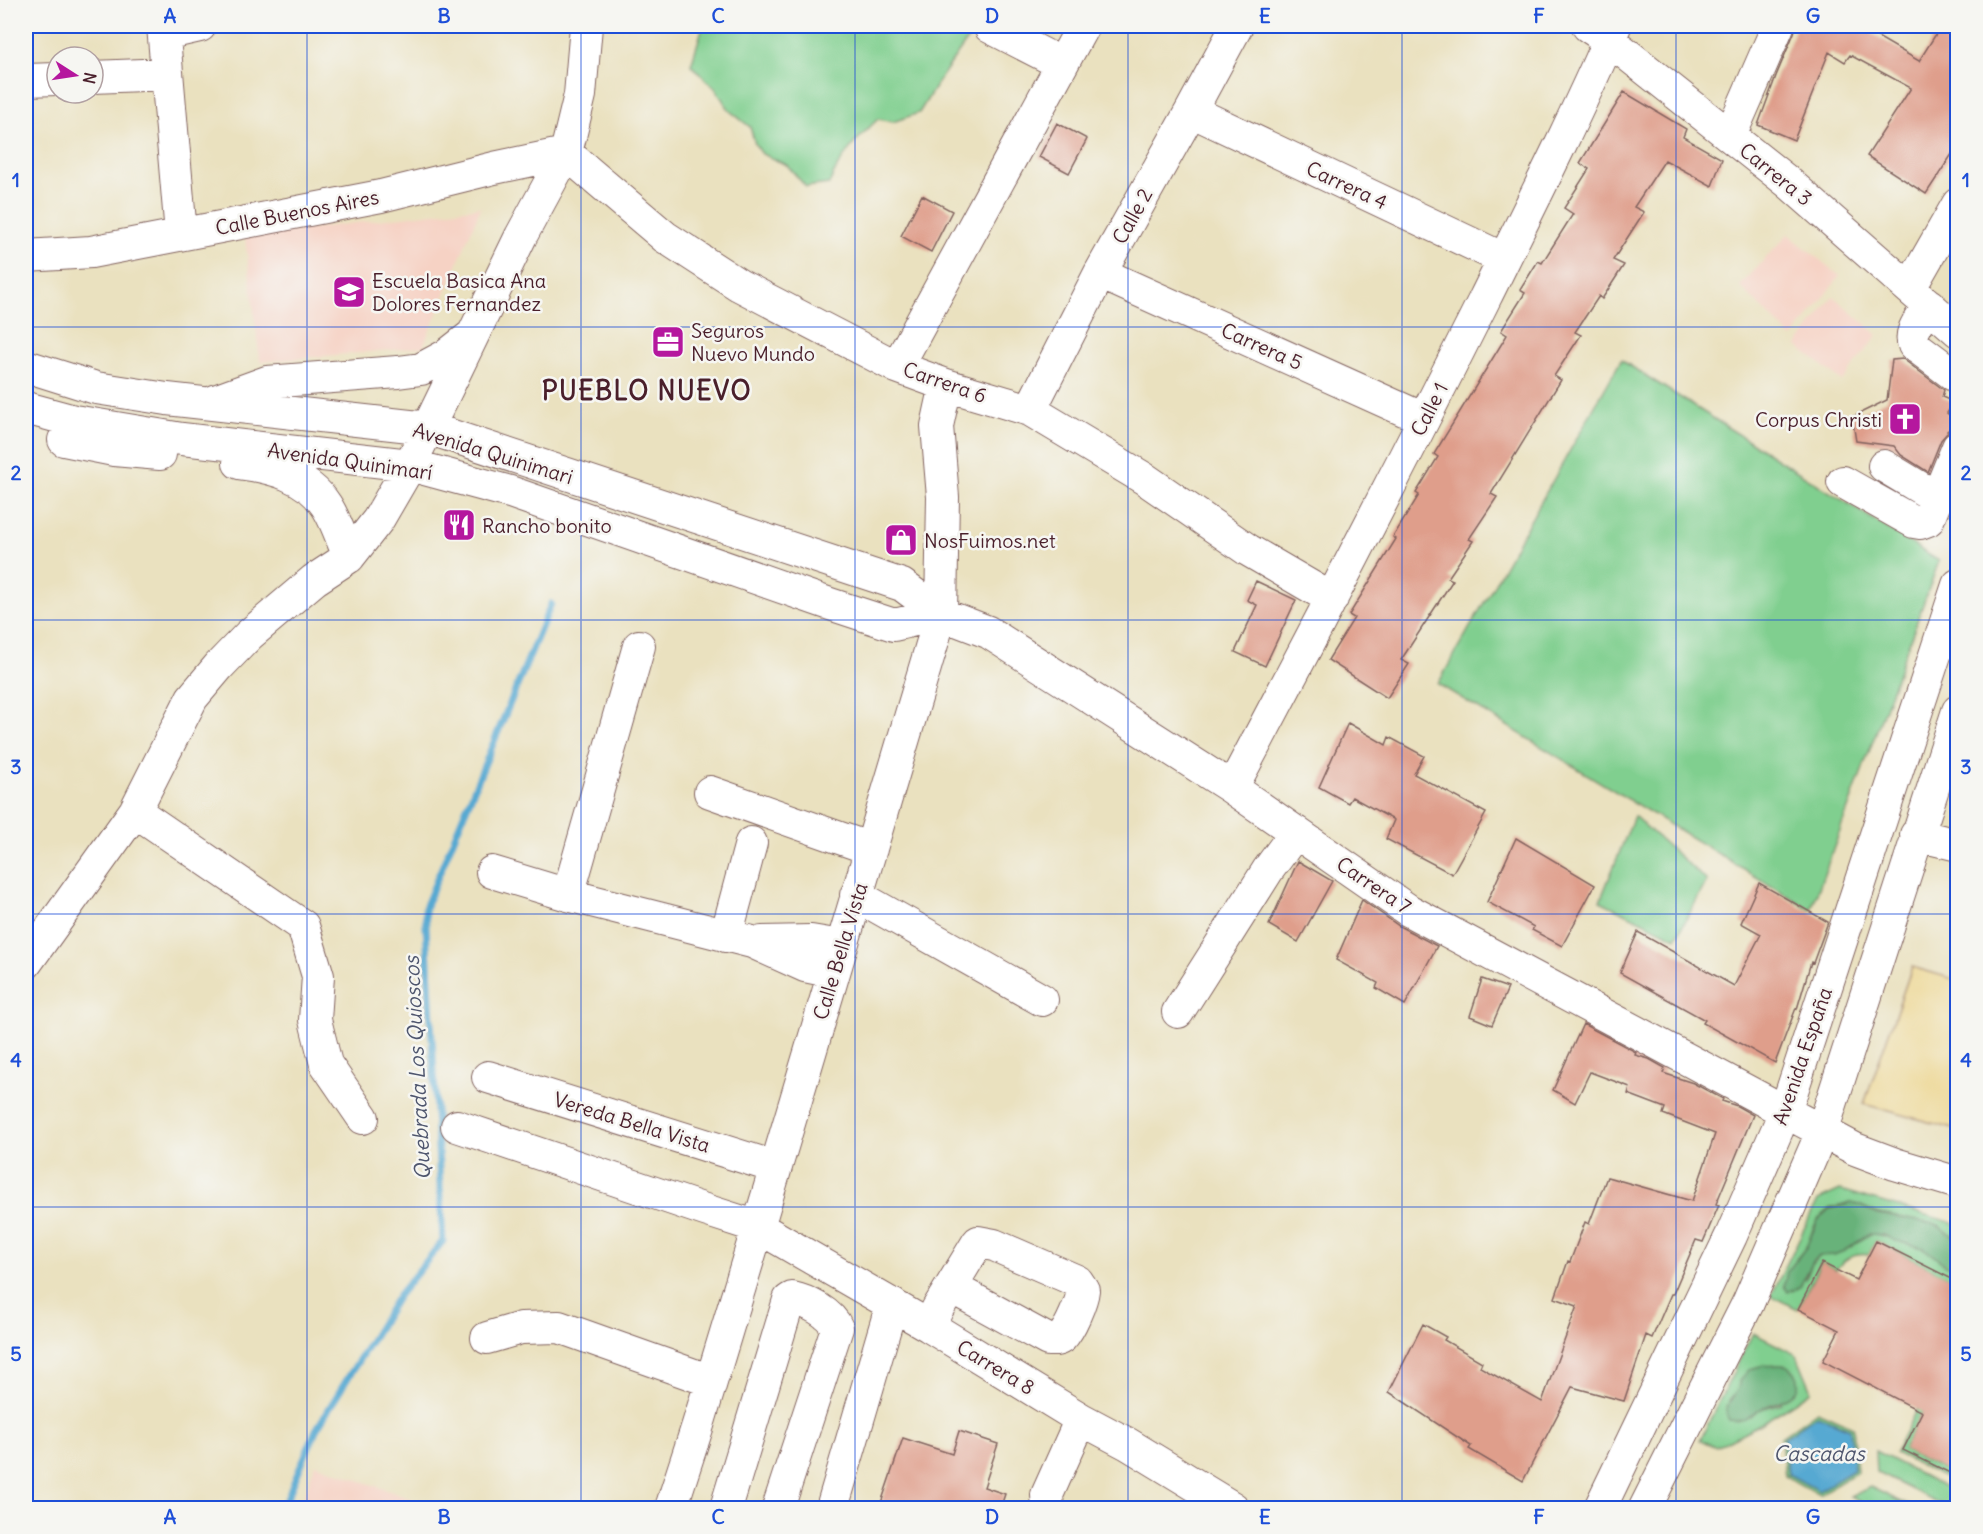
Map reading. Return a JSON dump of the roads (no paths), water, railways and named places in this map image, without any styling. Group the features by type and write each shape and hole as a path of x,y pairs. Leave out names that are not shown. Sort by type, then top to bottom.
{"street":[{"path":"181,234 164,30 200,26"},
{"path":"27,958 135,811 192,698 249,635 314,580 349,557 378,520 410,465 521,236 566,153 580,95 586,26"},
{"path":"897,367 1083,26"},
{"name":"Calle 2","path":"1030,410 1100,273 1237,26"},
{"path":"1730,136 1778,26"},
{"path":"990,27 1062,64"},
{"name":"Carrera 3","path":"1604,30 1789,183 1958,331"},
{"name":"Calle 1","path":"1232,788 1332,599 1504,259 1604,30"},
{"path":"105,77 167,74"},
{"path":"26,80 45,79"},
{"name":"Carrera 4","path":"1191,111 1504,259"},
{"name":"Calle Buenos Aires","path":"26,256 91,252 381,196 566,153"},
{"name":"Carrera 6","path":"566,153 666,237 739,285 897,367 946,385 1030,410 1145,479 1248,550 1332,599"},
{"path":"1958,204 1919,297 1912,340 1914,345 1958,378"},
{"name":"Carrera 5","path":"1100,273 1424,419"},
{"path":"210,403 267,382 421,369 447,355 473,334"},
{"name":"Avenida Quinimari","path":"26,366 96,388 167,399 428,428 902,585 941,614"},
{"name":"Calle Bella Vista","path":"671,1509 758,1227 941,614 943,497 937,426 946,385"},
{"path":"26,408 51,437 114,450 253,465 292,476 314,489 327,506 349,557"},
{"name":"Avenida Quinimarí","path":"26,408 74,421 183,439 410,465 510,492 894,625 941,614"},
{"path":"1843,482 1914,522 1920,523 1928,520 1958,447"},
{"path":"1884,466 1937,498"},
{"name":"Avenida España","path":"1600,1509 1731,1236 1785,1112 1958,585"},
{"name":"Carrera 7","path":"941,614 988,632 1232,788 1408,909 1855,1149 1958,1183"},
{"path":"568,895 639,646"},
{"name":"Avenida España","path":"1645,1509 1748,1303 1822,1132 1916,835 1958,711"},
{"path":"710,792 871,849"},
{"path":"135,811 303,926 318,976 315,1020 327,1064 363,1118"},
{"path":"1178,1012 1268,870 1296,832"},
{"path":"1916,835 1958,845"},
{"path":"739,939 752,843"},
{"path":"492,872 568,895 739,939 805,966 838,959"},
{"path":"856,894 1042,1000"},
{"name":"Vereda Bella Vista","path":"488,1077 775,1167"},
{"name":"Carrera 8","path":"457,1126 758,1227 892,1304 1081,1419 1132,1435 1233,1509"},
{"path":"929,1326 951,1287"},
{"path":"726,1509 789,1300 792,1298 823,1312 834,1321 837,1328 778,1509"},
{"path":"832,1509 892,1304"},
{"path":"487,1338 521,1328 559,1327 711,1381"},
{"path":"1048,1509 1047,1495 1081,1419"}],"water":[{"name":"Cascadas","path":"1817,1415 1850,1429 1854,1470 1819,1491 1788,1474 1784,1438"}],"waterway":[{"name":"Quebrada Los Quioscos","path":"283,1508 316,1430 398,1296 443,1241 425,908 551,604"}],"place":[{"name":"Escuela Basica Ana Dolores Fernandez","path":"349,292"},
{"name":"Seguros Nuevo Mundo","path":"668,342"},
{"name":"Corpus Christi","path":"1905,419"},
{"name":"Rancho bonito","path":"459,525"},
{"name":"NosFuimos.net","path":"901,540"}],"district":[{"name":"PUEBLO NUEVO","path":"647,390"}]}
